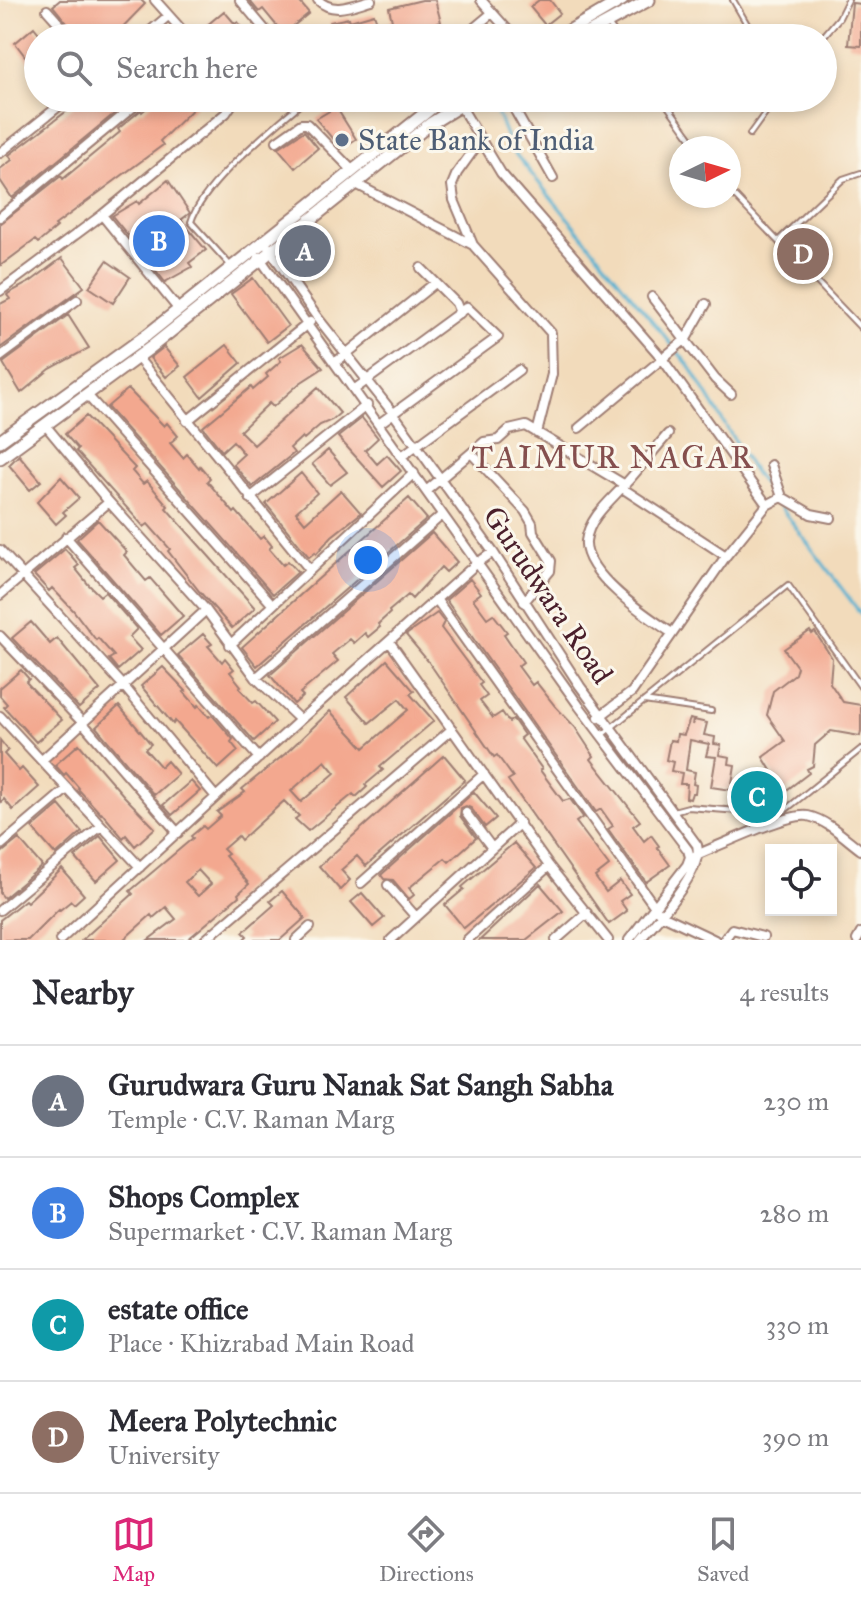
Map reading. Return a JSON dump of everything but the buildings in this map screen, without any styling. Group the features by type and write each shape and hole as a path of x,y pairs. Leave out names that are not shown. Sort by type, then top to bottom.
{"main road":[{"path":"581,24 622,0"},
{"path":"603,24 649,0"},
{"path":"0,441 179,310 426,112"},
{"path":"0,458 137,357 449,112"}],"street":[{"path":"155,0 176,24"},
{"path":"240,0 260,24"},
{"path":"318,0 336,9 371,0"},
{"path":"481,0 502,24"},
{"path":"47,10 60,24"},
{"path":"479,24 492,13"},
{"path":"159,24 168,16"},
{"path":"0,153 51,112"},
{"path":"0,217 127,112"},
{"path":"0,291 102,215 222,112"},
{"path":"464,112 501,173 661,357 774,502 831,518"},
{"path":"516,112 553,178"},
{"path":"277,141 301,124 307,124 352,170"},
{"path":"480,141 457,173 452,185 454,200 473,245 551,333 552,374 537,433"},
{"path":"356,184 473,245"},
{"path":"102,215 179,310"},
{"name":"Gurudwara Road","path":"263,240 266,257 368,380 493,552 601,716 697,845 694,855"},
{"path":"253,249 266,257 308,323 476,564 592,723 694,855"},
{"path":"421,268 456,303 460,313"},
{"path":"336,362 435,283"},
{"path":"652,297 715,379 731,394"},
{"path":"0,357 77,300"},
{"path":"579,428 686,339 706,304"},
{"path":"355,389 467,307 498,337 380,423"},
{"path":"187,421 317,317"},
{"path":"137,357 310,570"},
{"path":"402,456 519,370"},
{"path":"87,395 272,604"},
{"path":"250,498 367,405"},
{"path":"46,426 206,610 256,678 300,720"},
{"path":"426,491 484,442 498,440 509,430 526,426 624,486 726,556"},
{"path":"668,434 604,505 589,531 586,549 603,576 631,606 672,633"},
{"path":"472,454 525,511 533,532 551,561 550,571 524,602"},
{"path":"592,723 632,692 726,556 774,502 771,465"},
{"path":"230,645 414,473"},
{"path":"0,595 109,502"},
{"path":"256,678 442,515"},
{"path":"66,537 259,758"},
{"path":"0,550 122,684 216,797"},
{"path":"60,940 300,720 493,552"},
{"path":"436,599 658,911 715,940"},
{"path":"42,760 206,610"},
{"path":"0,636 82,722 178,833"},
{"path":"389,641 549,866 608,940"},
{"path":"0,716 140,867"},
{"path":"205,940 452,729"},
{"path":"361,883 484,774"},
{"path":"0,846 67,789"},
{"path":"466,813 492,848"},
{"path":"694,855 731,838 802,816 824,824 861,850"},
{"path":"391,940 520,823"},
{"path":"0,910 101,826"},
{"path":"629,940 688,878 694,855"},
{"path":"467,940 549,866"},
{"path":"388,885 416,917"},
{"path":"640,940 658,911"},
{"path":"556,940 587,913"},
{"path":"296,940 310,927"},
{"path":"724,940 732,929 763,937"},
{"path":"857,940 861,933"}],"lane":[{"path":"733,0 747,24"},
{"path":"834,24 848,0"},
{"path":"232,266 191,222 194,210 218,181 292,112"},
{"path":"672,112 689,136"},
{"path":"750,134 766,112"},
{"path":"778,241 843,179 861,173"},
{"path":"741,202 861,328"},
{"path":"602,735 788,585 861,687"},
{"path":"644,701 711,711"},
{"path":"673,811 688,807 775,814 784,811 861,749"}],"waterway":[{"path":"496,112 512,150 691,368 751,468 861,614"}],"place":[{"name":"State Bank of India","path":"342,140"},
{"name":"Shops Complex","path":"159,241"},
{"name":"Gurudwara Guru Nanak Sat Sangh Sabha","path":"305,251"},
{"name":"Meera Polytechnic","path":"803,254"},
{"name":"estate office","path":"757,797"}],"district":[{"name":"TAIMUR NAGAR","path":"613,457"}]}
